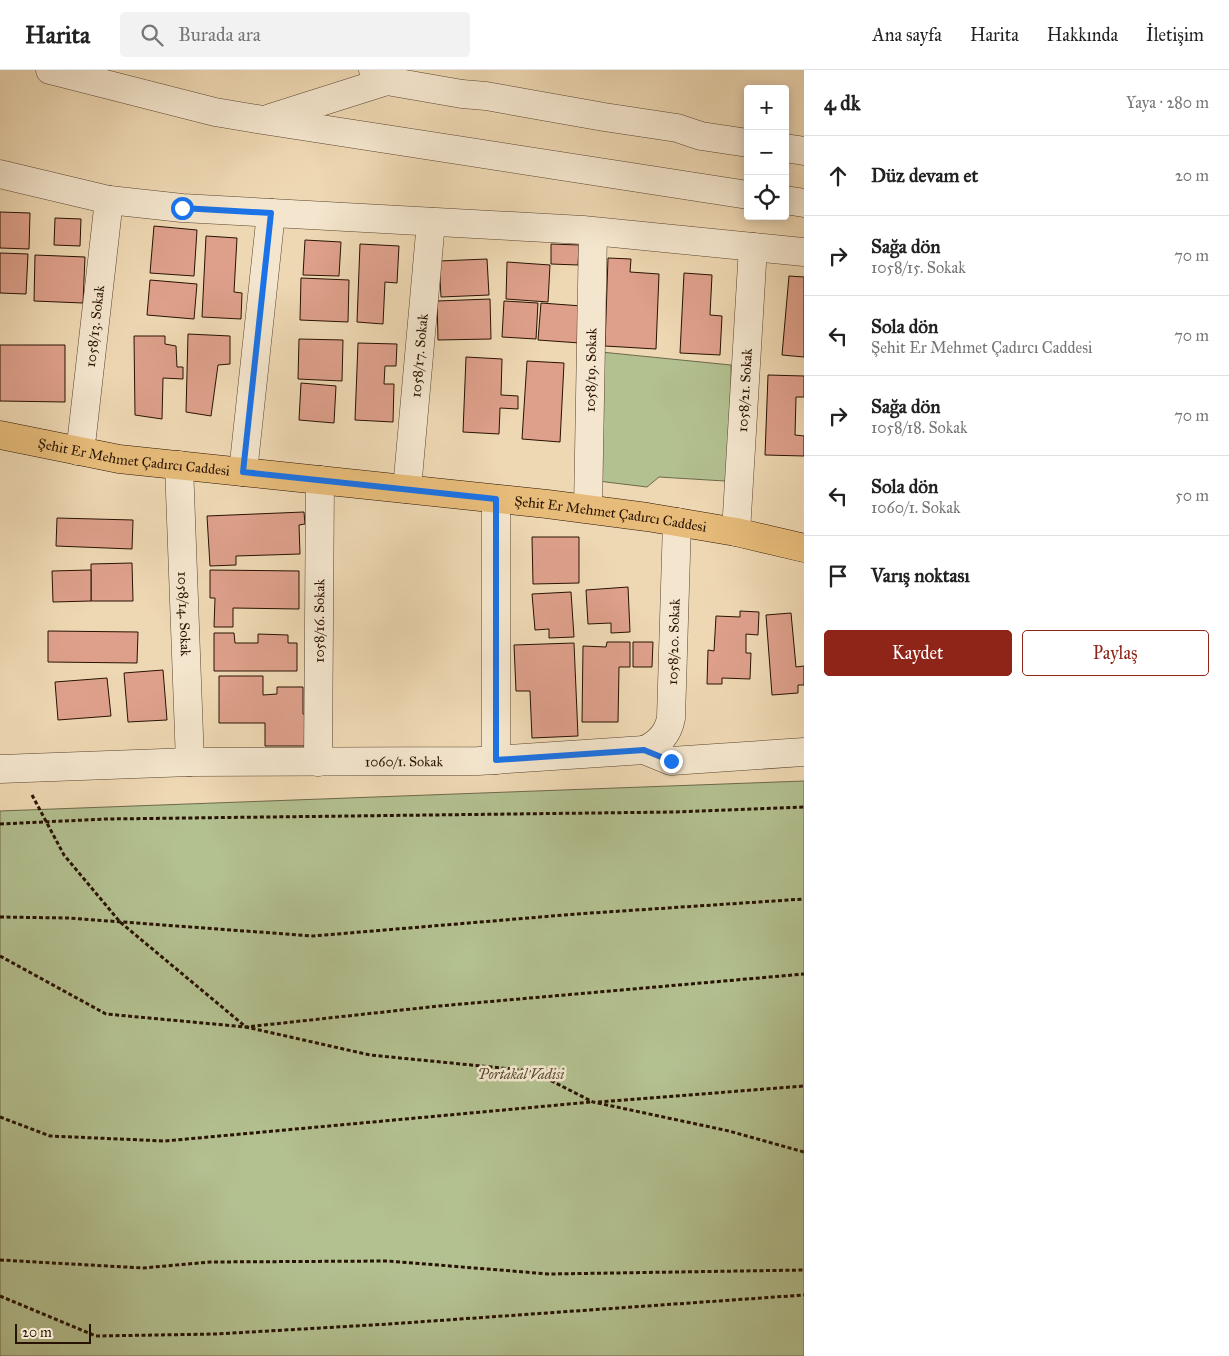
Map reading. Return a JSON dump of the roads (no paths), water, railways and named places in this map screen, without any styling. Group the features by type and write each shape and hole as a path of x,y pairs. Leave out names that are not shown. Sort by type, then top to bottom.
{"main road":[{"name":"Şehit Er Mehmet Çadırcı Caddesi","path":"0,435 118,459 588,509 736,532 804,548"}],"street":[{"path":"50,70 215,112 744,194"},
{"path":"263,120 380,75 462,94 486,96 677,128 701,136 744,142"},
{"path":"789,149 804,151"},
{"path":"0,174 109,200 182,208 593,232 804,252"},
{"name":"1058/13. Sokak","path":"78,451 82,436 109,200"},
{"path":"789,201 804,203"},
{"path":"243,472 271,213"},
{"name":"1058/17. Sokak","path":"407,489 431,222"},
{"name":"1058/19. Sokak","path":"588,509 593,232"},
{"name":"1058/21. Sokak","path":"736,532 753,247"},
{"name":"1058/14. Sokak","path":"178,465 190,762"},
{"name":"1058/16. Sokak","path":"318,762 320,480"},
{"path":"496,499 496,760"},
{"name":"1058/20. Sokak","path":"644,750 661,740 670,726 677,522"},
{"name":"1060/1. Sokak","path":"9,768 190,762 496,760 644,750 671,761 804,752"}],"park label":[{"name":"Portakal Vadisi","path":"521,1074"}]}
